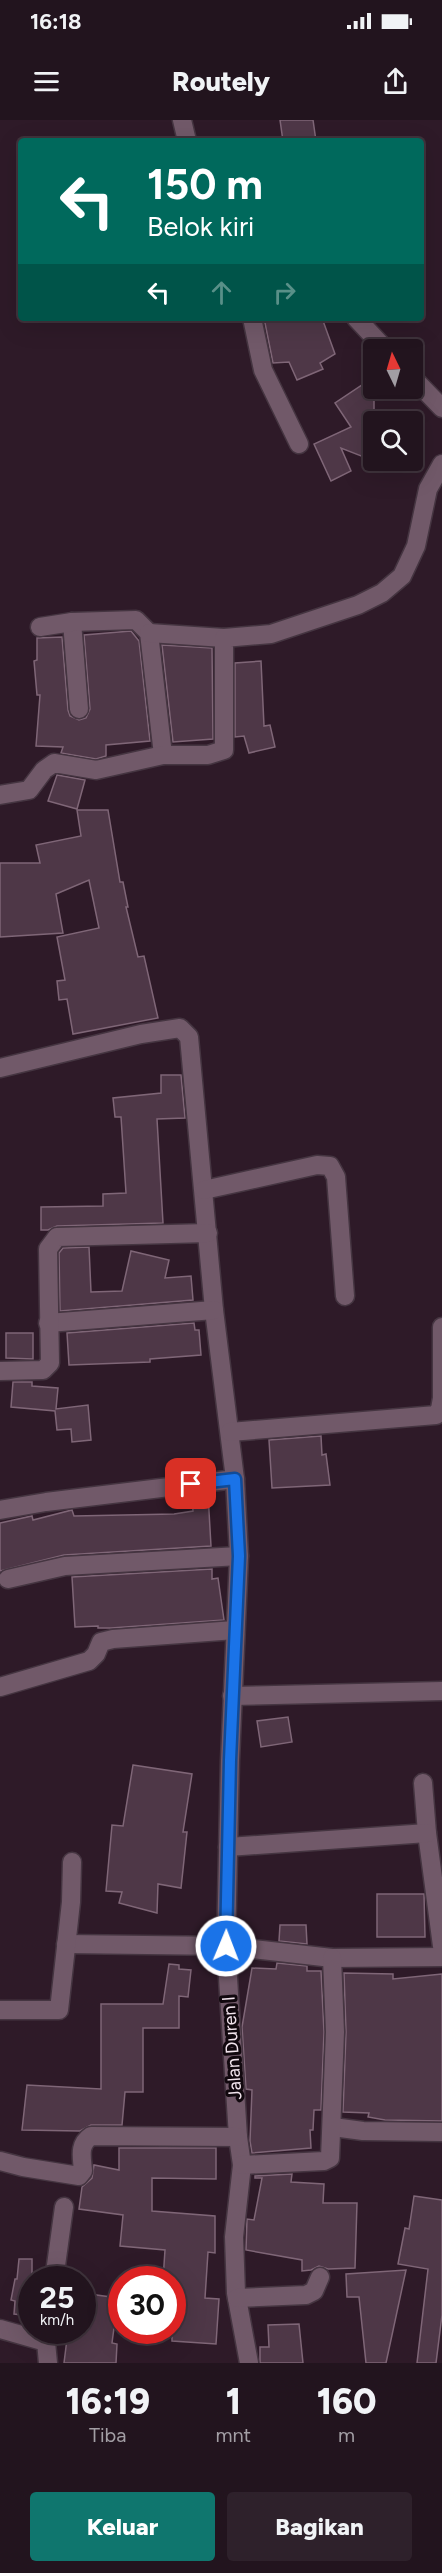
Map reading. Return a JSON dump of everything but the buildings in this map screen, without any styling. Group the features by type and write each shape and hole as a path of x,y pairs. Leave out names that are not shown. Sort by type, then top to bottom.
{"street":[{"path":"182,120 186,138"},
{"path":"253,321 263,370 299,444"},
{"path":"359,321 376,339"},
{"path":"423,388 442,408"},
{"path":"149,633 224,638 271,634 358,605 382,593 402,576 416,546 428,489 442,464"},
{"path":"40,627 72,622 136,620 149,633 163,755"},
{"path":"72,622 78,709"},
{"path":"0,795 29,790 44,770 54,763 96,770 163,755 208,755 224,750 224,638"},
{"name":"Jalan Duren I","path":"0,1068 141,1034 180,1028 189,1037 214,1310 235,1479 239,1556 232,1696 226,1946 238,2137 242,2165 234,2236 237,2298 249,2363"},
{"path":"204,1190 317,1165 330,1166 336,1177 345,1296"},
{"path":"0,1371 35,1371 47,1368 50,1363 48,1249 57,1238 208,1233"},
{"path":"48,1323 214,1310"},
{"path":"230,1432 436,1415 442,1398 442,1327"},
{"path":"0,1510 46,1502 235,1479"},
{"path":"8,1579 65,1566 239,1556"},
{"path":"0,1687 89,1661 96,1654 101,1642 113,1639 235,1630"},
{"path":"232,1696 442,1691"},
{"path":"423,1783 427,1833 442,1946"},
{"path":"228,1847 427,1833"},
{"path":"0,2010 59,2010 72,1862"},
{"path":"66,1944 226,1946 332,1958 442,1957"},
{"path":"242,2165 328,2160 333,2127 335,2032 332,1958"},
{"path":"333,2127 363,2131 442,2132"},
{"path":"0,2161 23,2168 79,2176 83,2171 81,2147 91,2136 238,2137"},
{"path":"56,2266 64,2207"},
{"path":"237,2298 306,2295 314,2291 320,2277"},
{"path":"0,2329 18,2332"},
{"path":"47,2344 48,2363"}],"route":[{"path":"191,1484 235,1479 239,1556 230,1760 226,1946"}]}
